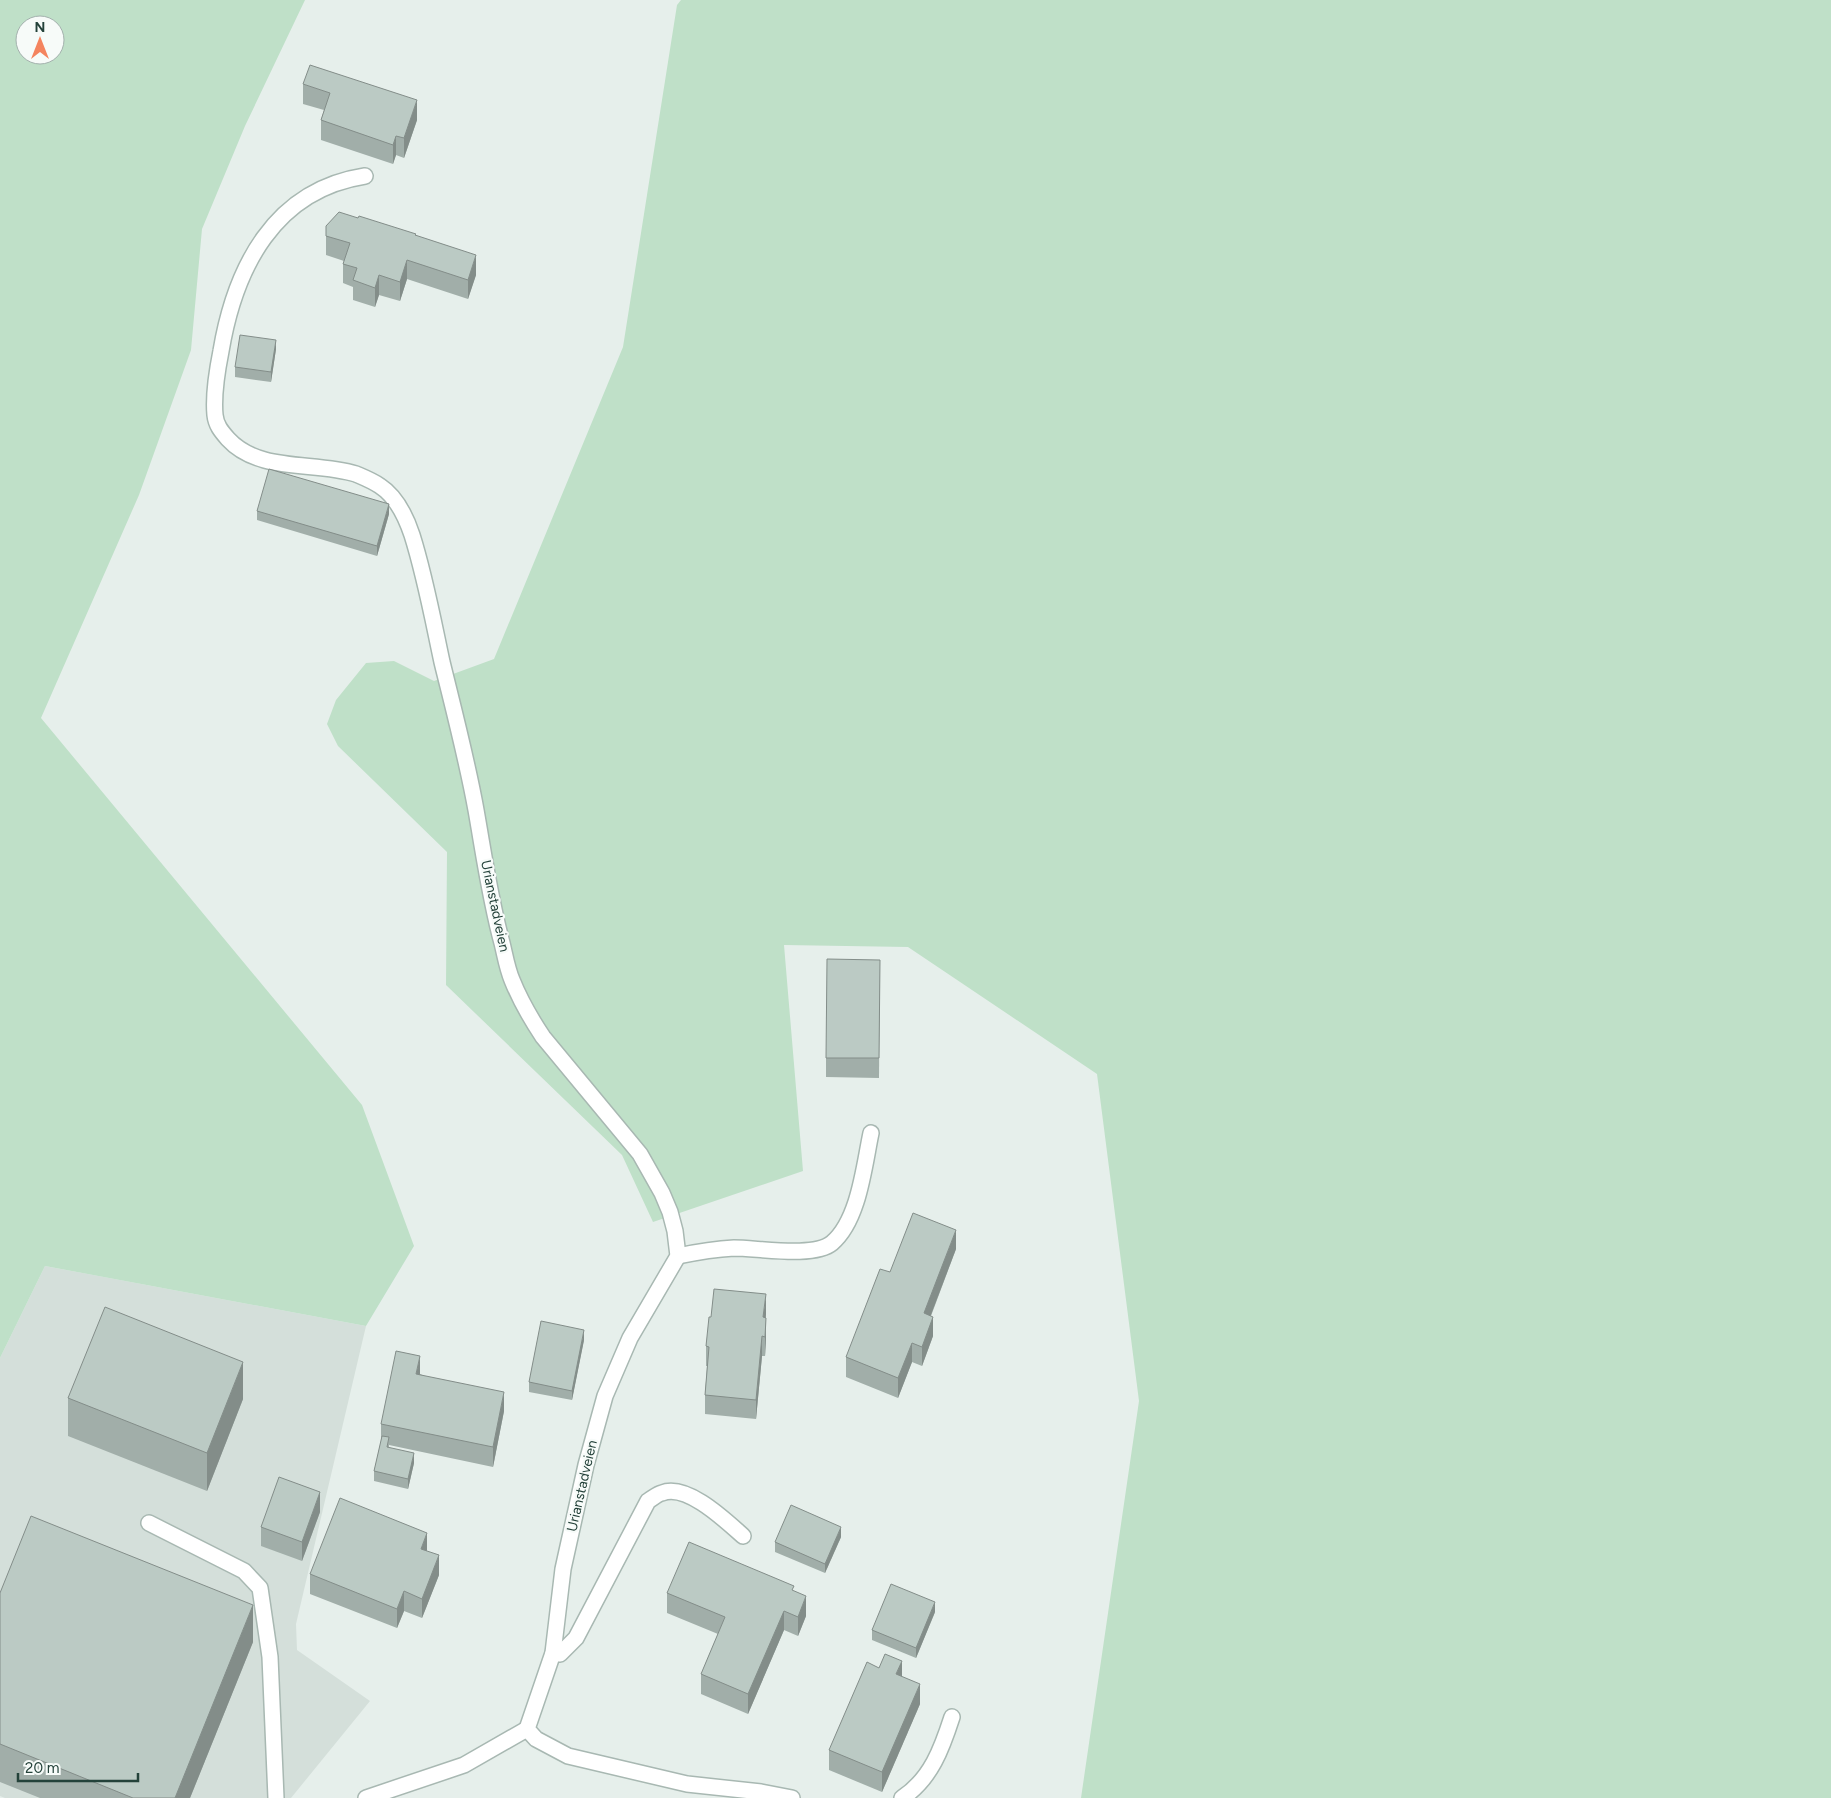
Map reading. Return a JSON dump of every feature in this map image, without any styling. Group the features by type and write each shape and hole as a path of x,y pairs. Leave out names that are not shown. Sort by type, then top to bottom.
{"street":[{"name":"Urianstadveien","path":"365,176 348,178 332,184 297,202 262,239 248,263 234,297 229,316 216,377 215,416 218,428 233,445 245,453 270,461 357,474 381,486 398,504 404,514 412,535 476,807 494,913 511,979 530,1019 543,1037 640,1154 662,1193 670,1212 675,1231 678,1256 630,1338 605,1396 586,1464 563,1570 553,1653 527,1729"},
{"path":"678,1256 710,1249 727,1248 812,1250 820,1249 832,1243 852,1213 860,1190 871,1133"},
{"path":"553,1653 560,1654 576,1638 648,1501 663,1492 682,1493 708,1506 744,1536"},
{"path":"149,1523 244,1572 260,1588 270,1657 276,1798"},
{"path":"902,1798 913,1791 930,1772 943,1745 952,1717"},
{"path":"366,1798 464,1765 527,1729 536,1739 568,1756 687,1784 761,1792 792,1798"}],"shaded area":[{"path":"45,1266 366,1326 296,1624 297,1650 370,1701 291,1798 5,1798 0,1796 0,1358"}],"green space":[{"path":"0,0 305,0 245,126 202,229 191,350 139,495 41,718 362,1105 414,1246 366,1326 45,1266 0,1358"},
{"path":"681,0 1831,0 1831,1798 1081,1798 1139,1401 1097,1074 908,947 784,945 803,1171 653,1222 622,1155 446,985 447,852 338,746 327,724 336,700 366,663 394,661 434,681 494,659 623,347 677,5"}],"building":[{"path":"310,65 417,100 404,138 396,136 393,145 321,120 330,93 303,84"},
{"path":"339,212 358,218 359,216 476,255 468,280 407,260 400,282 379,275 375,288 353,280 357,268 343,264 350,243 326,236 326,226"},
{"path":"240,335 276,340 271,372 235,367"},
{"path":"269,469 389,504 377,546 257,511"},
{"path":"827,959 880,960 879,1058 826,1058"},
{"path":"913,1213 956,1230 924,1313 933,1317 922,1347 912,1343 898,1378 846,1357 880,1269 890,1272"},
{"path":"714,1289 766,1294 763,1317 766,1318 765,1337 762,1336 756,1400 705,1395 709,1347 706,1346"},
{"path":"105,1307 243,1362 207,1453 68,1398"},
{"path":"541,1321 584,1330 572,1391 529,1382"},
{"path":"396,1351 420,1356 416,1374 504,1392 493,1447 381,1424"},
{"path":"382,1436 389,1437 387,1447 414,1453 408,1479 374,1471"},
{"path":"279,1477 320,1492 302,1542 261,1527"},
{"path":"340,1498 427,1533 421,1549 439,1555 422,1599 404,1591 397,1609 310,1574"},
{"path":"791,1505 841,1527 825,1564 775,1542"},
{"path":"31,1516 253,1605 175,1798 133,1798 0,1744 0,1593"},
{"path":"689,1542 794,1586 792,1590 806,1596 798,1617 784,1611 748,1694 701,1674 725,1617 667,1593"},
{"path":"891,1584 935,1602 916,1648 872,1630"},
{"path":"885,1654 902,1661 896,1674 920,1684 882,1772 829,1750 867,1662 879,1668"}]}
